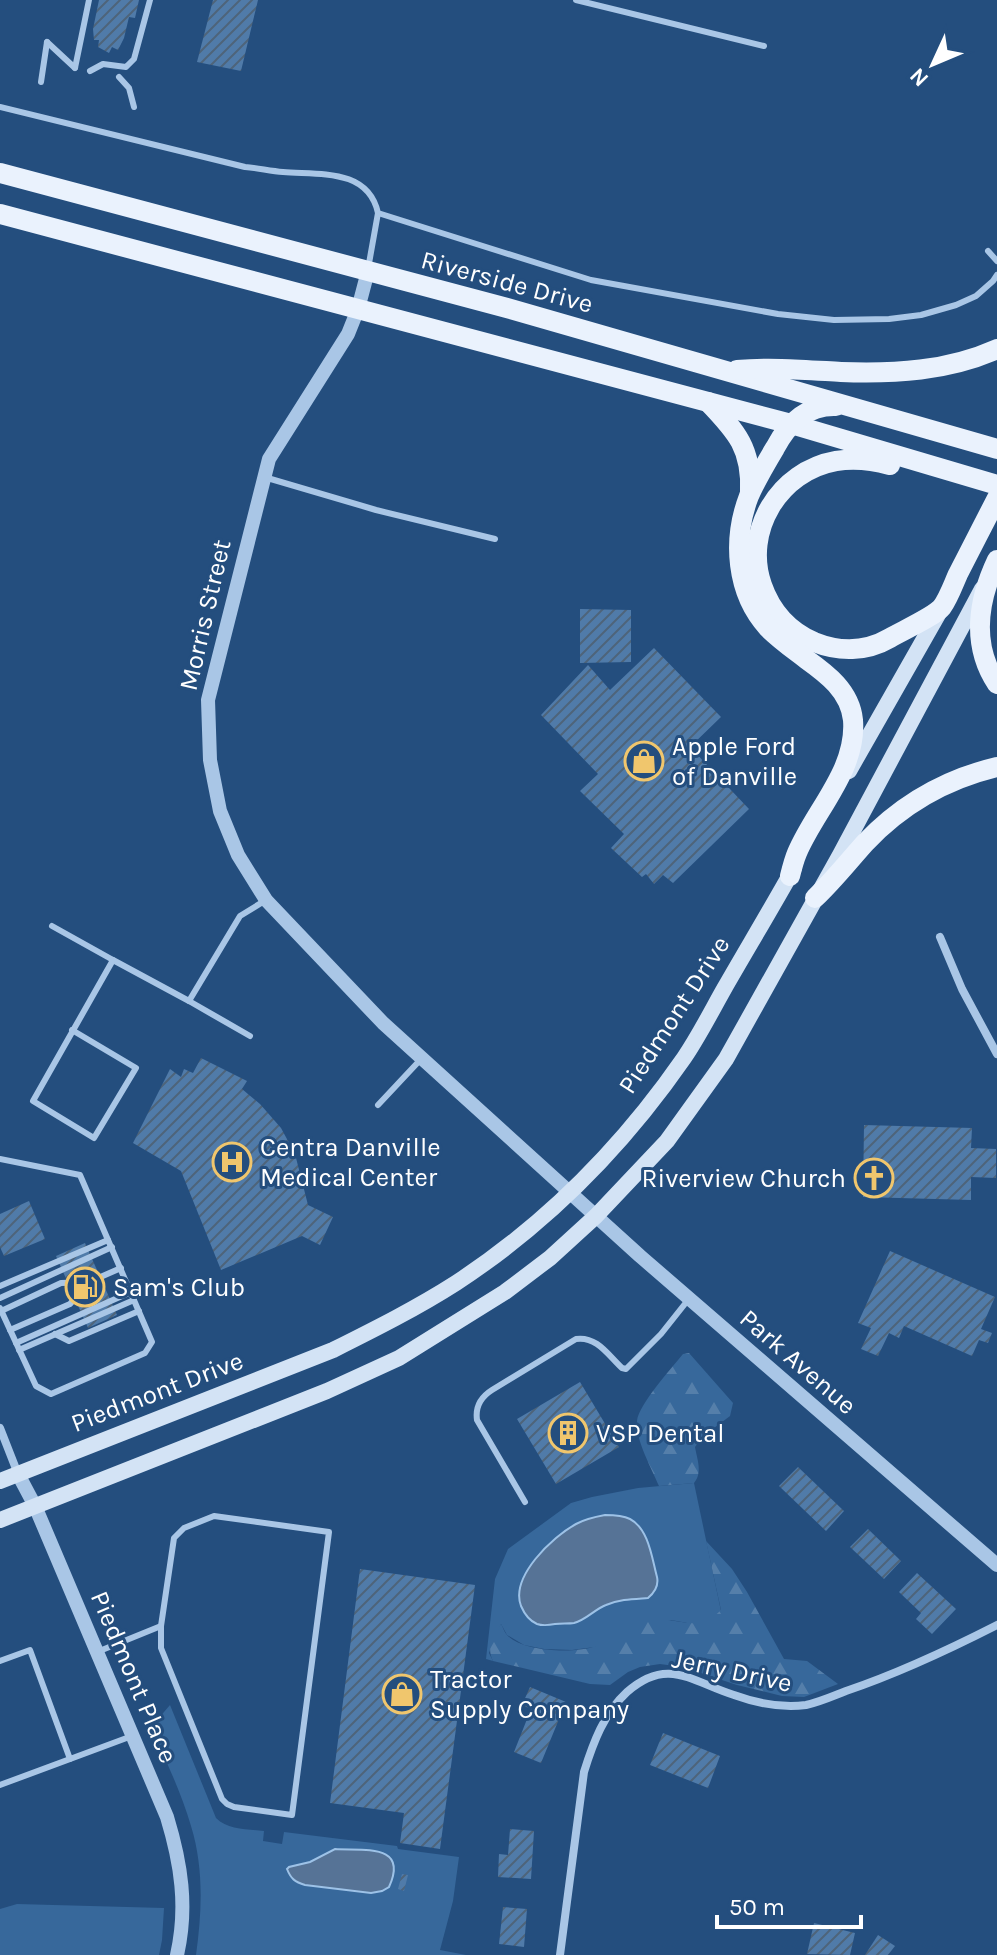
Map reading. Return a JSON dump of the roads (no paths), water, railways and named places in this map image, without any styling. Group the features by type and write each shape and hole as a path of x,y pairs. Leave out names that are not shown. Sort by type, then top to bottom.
{"main road":[{"name":"Riverside Drive","path":"0,173 507,308 992,448"},
{"path":"0,214 791,424 988,482"},
{"path":"725,372 763,368 845,372 922,369 956,364 997,349"},
{"path":"708,402 730,424 748,459 749,495 739,550 745,591 768,627 786,645 830,677 843,692 853,721 845,765 796,853 790,876"},
{"path":"749,495 791,424 812,410 844,406"},
{"path":"938,466 915,468 855,459 819,466 797,478 776,498 758,534 756,554 758,574 766,597 778,615 789,627 824,646 844,650 868,647 941,609"},
{"name":"Piedmont Drive","path":"0,1481 279,1373 373,1330 454,1285 533,1225 570,1192 649,1106 686,1055 941,609 997,498"},
{"path":"996,562 987,582 979,626 986,663 997,684"},
{"path":"0,1520 327,1391 399,1358 505,1292 550,1258 596,1216 667,1141 726,1059 996,562"},
{"path":"815,898 888,820 945,784 997,767"}],"street":[{"name":"Morris Street","path":"368,271 354,323 269,459 264,477 208,700 210,760 220,811 238,855 266,900 383,1023 570,1192"},
{"path":"940,937 962,989 997,1054"},
{"name":"Park Avenue","path":"570,1192 997,1565"},
{"name":"Piedmont Place","path":"0,1428 167,1817 183,1886 177,1955"},
{"name":"Jerry Drive","path":"560,1955 584,1772 607,1716 639,1682 650,1676 686,1676 734,1696 791,1706 809,1704 889,1676 997,1625"}],"lane":[{"path":"41,82 47,42 75,68 89,0"},
{"path":"90,71 103,64 126,67 134,59 150,0"},
{"path":"576,0 764,46"},
{"path":"119,77 129,88 134,107"},
{"path":"0,107 245,167 326,173 347,179 367,190 376,201 378,213 368,271"},
{"path":"378,213 591,280 820,319 865,321 921,315 976,296 997,275"},
{"path":"988,251 997,261"},
{"path":"264,477 376,510 495,539"},
{"path":"189,1001 240,916 266,900"},
{"path":"52,926 250,1036"},
{"path":"72,1030 136,1068 94,1138 33,1101 72,1030 113,960"},
{"path":"378,1105 422,1058"},
{"path":"0,1159 80,1175 121,1268 152,1342 145,1353 51,1394 36,1386 1,1310 61,1283 89,1282 121,1268"},
{"path":"0,1286 110,1243"},
{"path":"0,1298 110,1243"},
{"path":"10,1330 70,1304 89,1282"},
{"path":"18,1346 131,1292"},
{"path":"525,1502 477,1420 477,1409 482,1398 576,1339 593,1341 626,1369 661,1334 689,1299"},
{"path":"18,1346 55,1334 134,1300"},
{"path":"55,1334 69,1341 139,1311"},
{"path":"214,1516 329,1532 292,1815 234,1807 222,1799 164,1657 161,1626 172,1544 184,1528 214,1516"},
{"path":"97,1652 161,1626"},
{"path":"0,1661 30,1650 70,1759"},
{"path":"0,1785 133,1736"}],"place":[{"name":"Apple Ford of Danville","path":"644,761"},
{"name":"Centra Danville Medical Center","path":"232,1162"},
{"name":"Riverview Church","path":"874,1178"},
{"name":"Sam's Club","path":"85,1287"},
{"name":"VSP Dental","path":"568,1433"},
{"name":"Tractor Supply Company","path":"402,1694"}]}
